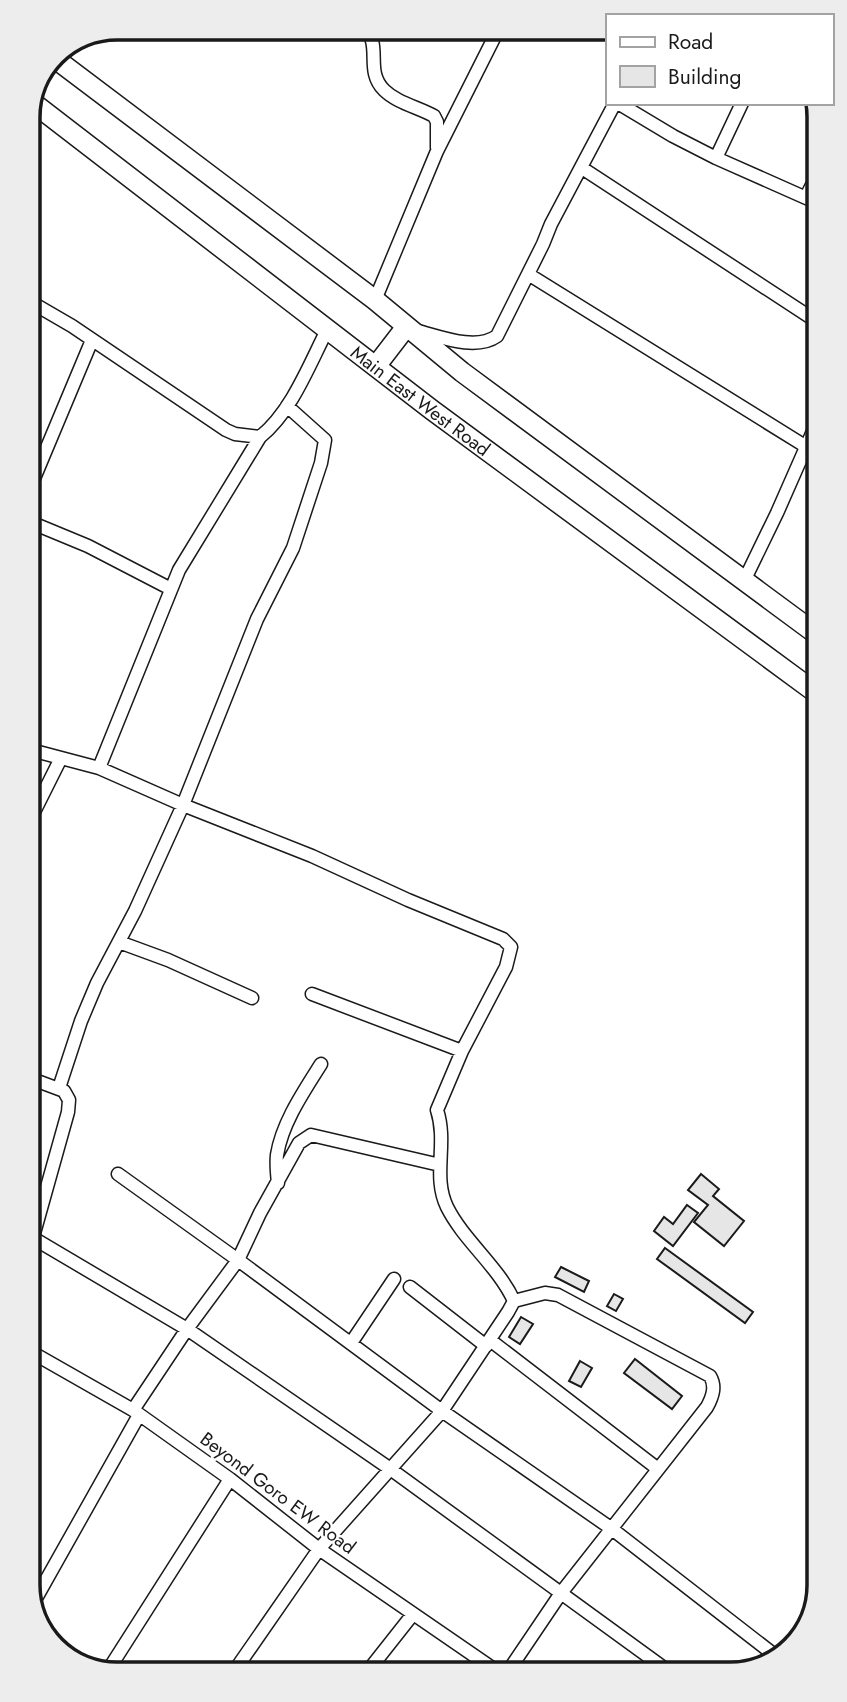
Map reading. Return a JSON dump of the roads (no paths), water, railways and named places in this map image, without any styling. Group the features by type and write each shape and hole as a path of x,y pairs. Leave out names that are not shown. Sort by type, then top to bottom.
{"main road":[{"path":"62,64 376,300 462,372 807,627"},
{"name":"Main East West Road","path":"41,109 432,410 807,686"},
{"path":"376,366 406,327"}],"street":[{"path":"371,40 376,80 394,97 434,116 437,122 436,151"},
{"path":"376,300 436,151 493,40"},
{"path":"406,327 446,338 488,342 497,336 551,224 615,105"},
{"path":"619,105 716,158 807,198"},
{"path":"716,158 741,105"},
{"path":"582,169 807,315"},
{"path":"528,274 806,446 744,580"},
{"path":"40,308 226,430 235,434 260,437"},
{"path":"99,768 171,589 204,528 260,437 271,428 287,406 328,328"},
{"path":"40,464 92,340"},
{"path":"59,1088 81,1021 183,805 257,619 293,548 325,449 325,440 287,406"},
{"path":"40,526 88,546 171,589"},
{"path":"40,752 99,768 183,805 312,856 503,939 510,947 510,958 462,1051 437,1110 443,1140 439,1180 446,1206 509,1291 513,1301"},
{"path":"40,800 61,758"},
{"path":"119,942 168,960 252,998"},
{"path":"312,994 462,1051"},
{"path":"278,1184 276,1161 282,1137 321,1065"},
{"path":"40,1082 59,1088 67,1095 68,1112 40,1212"},
{"path":"40,1588 136,1413 187,1329 239,1260 260,1213 299,1143 311,1135 440,1165"},
{"path":"118,1174 442,1411 612,1529 769,1651"},
{"path":"40,1241 187,1329 389,1468 656,1662"},
{"path":"351,1343 394,1279"},
{"path":"410,1287 658,1469"},
{"path":"241,1662 319,1549 442,1411 513,1301 545,1293 558,1295 710,1376 714,1382 707,1406 561,1593 514,1662"},
{"name":"Beyond Goro EW Road","path":"40,1357 136,1413 230,1479 319,1549 483,1662"},
{"path":"113,1662 230,1479"},
{"path":"375,1662 413,1614"}]}
